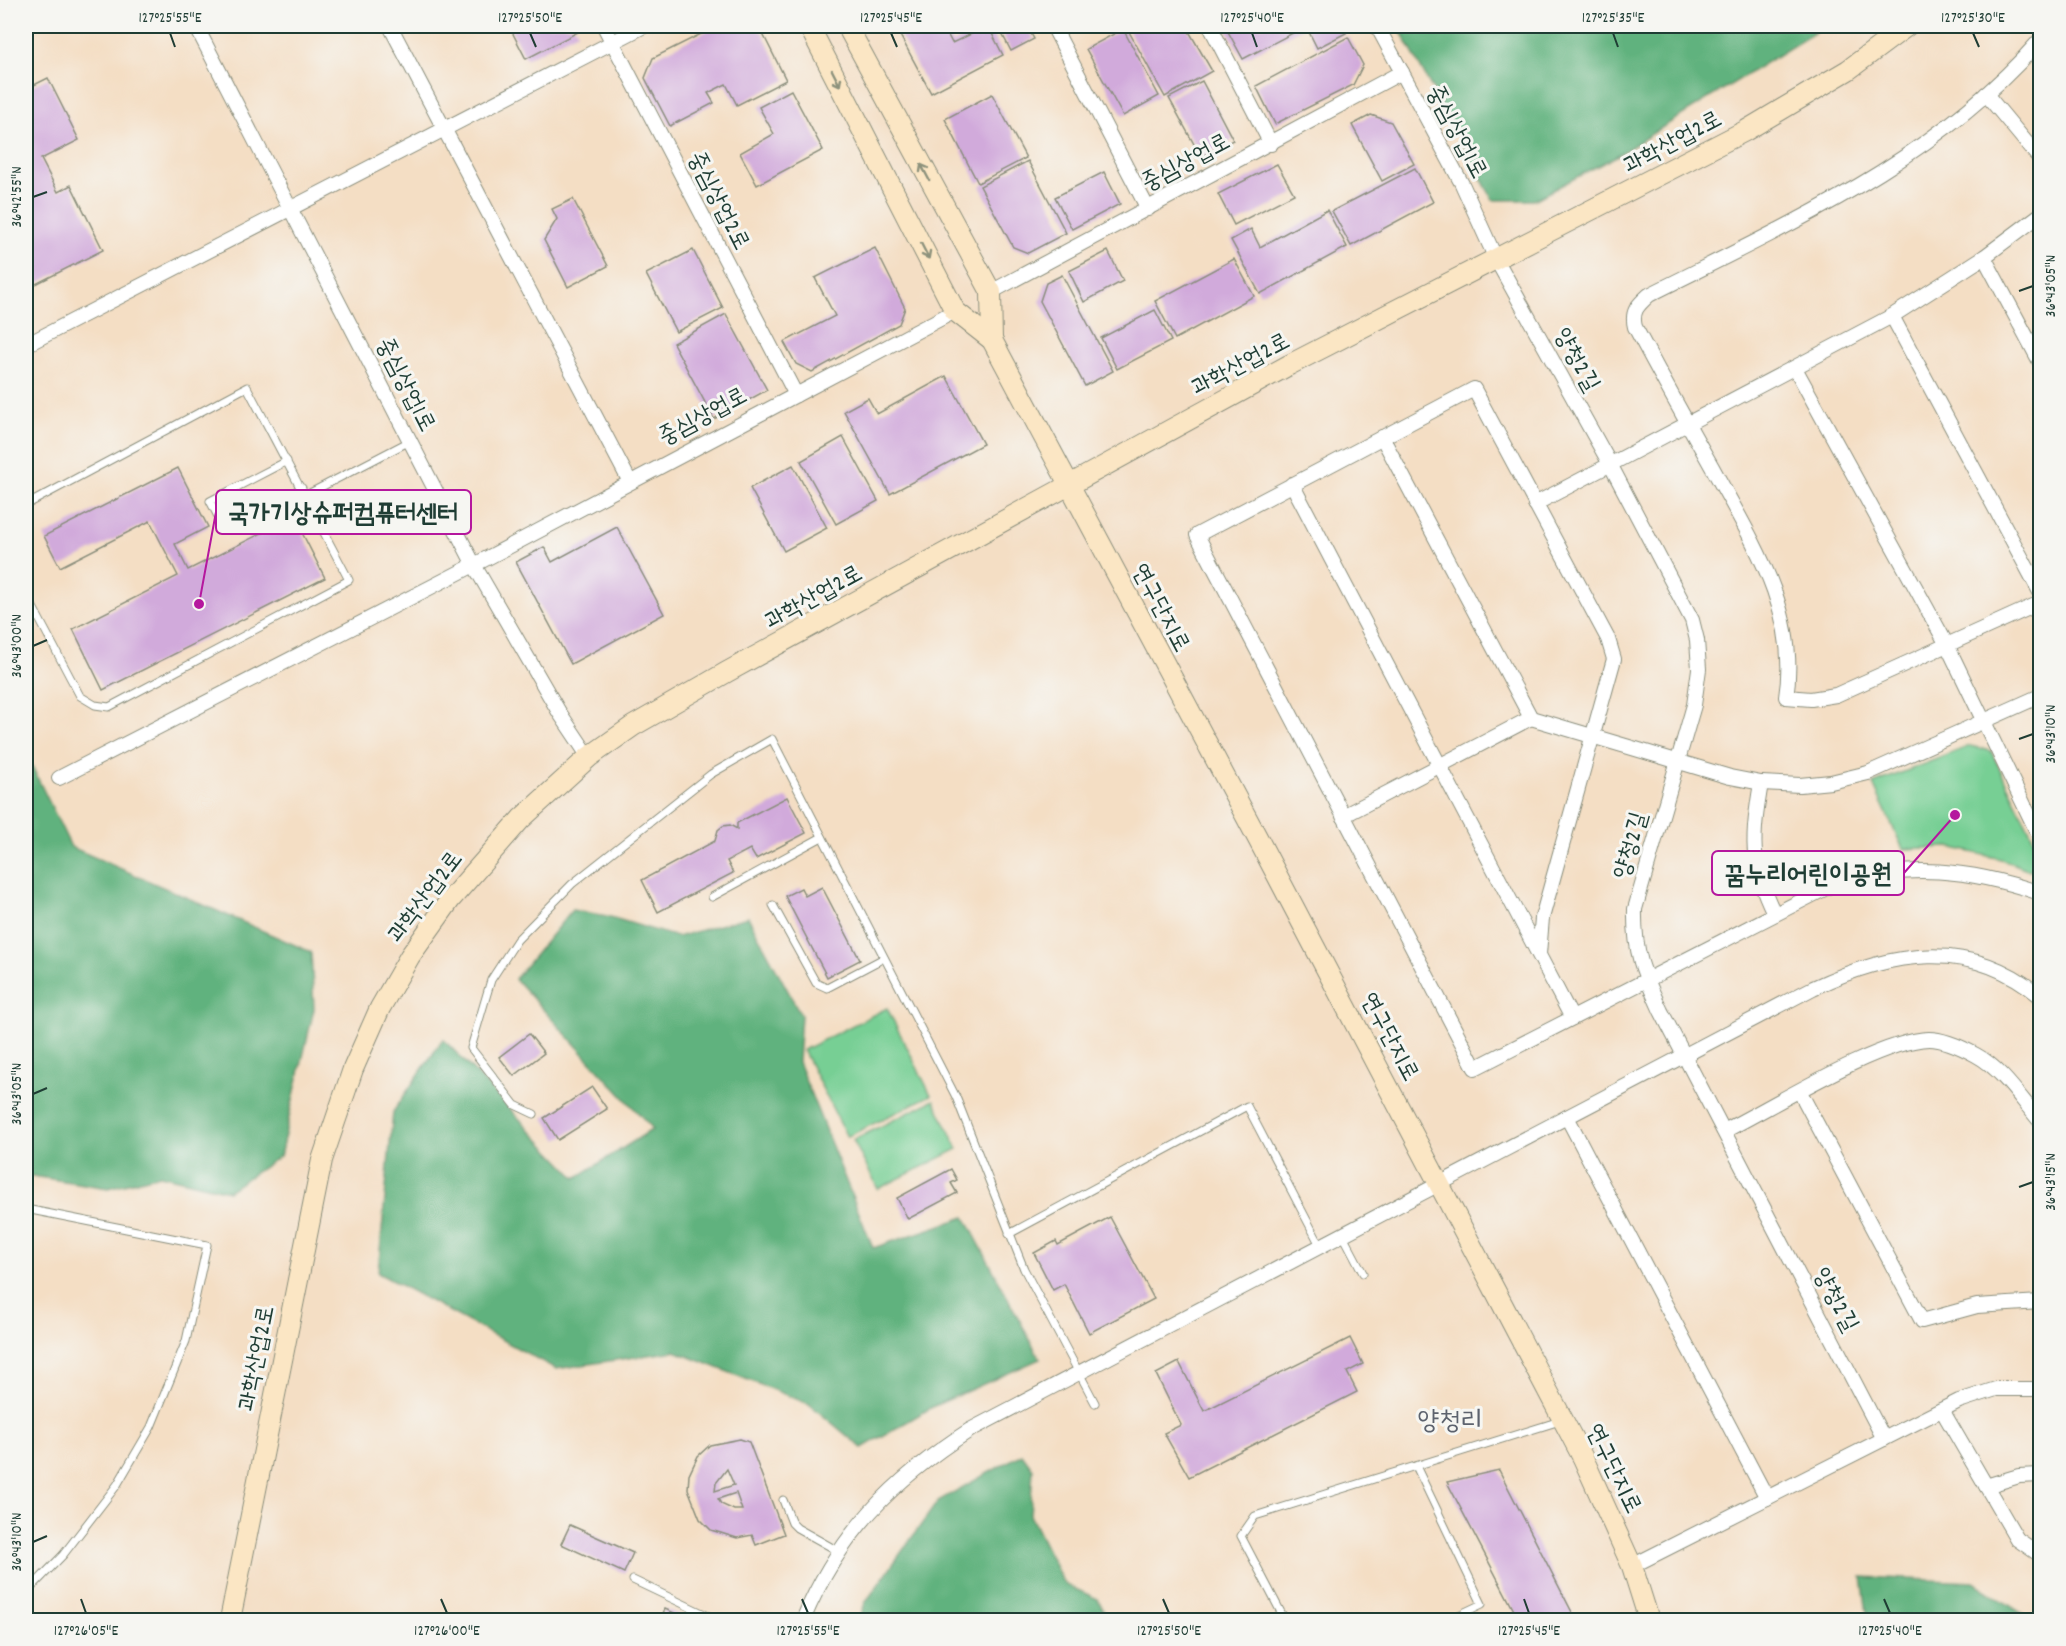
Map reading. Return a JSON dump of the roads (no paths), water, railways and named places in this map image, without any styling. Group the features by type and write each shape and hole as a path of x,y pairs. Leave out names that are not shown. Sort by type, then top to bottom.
{"street":[{"name":"중심상업1로","path":"196,26 474,565 559,712 589,757"},
{"path":"390,26 630,482"},
{"name":"중심상업2로","path":"604,26 796,395"},
{"path":"26,345 644,26"},
{"path":"809,26 956,311 992,340 1068,484"},
{"path":"847,26 991,292 992,340"},
{"path":"1053,26 1148,209"},
{"path":"1209,26 1271,144"},
{"name":"중심상업1로","path":"1377,26 1462,184 1496,259"},
{"name":"과학산업2로","path":"230,1620 321,1160 353,1068 380,1008 410,956 450,900 521,819 589,757 633,726 727,672 1289,365 1745,131 1848,70 1907,26"},
{"path":"2040,40 1986,94 1926,143 1833,202 1649,295 1639,303 1634,311 1635,327 1754,543 1774,589 1789,641 1790,676 1786,697 1812,699 1836,695 2040,603"},
{"name":"중심상업로","path":"991,292 1402,72"},
{"path":"1986,94 2040,159"},
{"path":"1535,504 1892,316 1984,257 2040,215"},
{"path":"1984,257 2040,363"},
{"name":"양청2길","path":"1496,259 1678,590 1697,640 1699,669 1694,705 1635,909 1634,939 1646,979 1884,1439"},
{"name":"중심상업로","path":"59,778 474,565 956,311"},
{"path":"1892,316 2040,592"},
{"path":"1795,368 1947,645 1986,721 2040,838"},
{"path":"1539,954 1542,918 1614,659 1608,639 1473,388 1197,535 1475,1068 1836,883 1867,875 1900,871 1945,870 1980,875 2040,893"},
{"path":"1382,437 1531,718"},
{"name":"연구단지로","path":"1068,484 1608,1507 1632,1566 1649,1620"},
{"path":"1292,484 1572,1018"},
{"path":"1343,816 1531,718 1677,762 1761,783 1831,782 1868,773 2040,696"},
{"path":"1761,783 1753,850 1757,873 1774,913"},
{"path":"803,1620 838,1551 867,1514 902,1478 929,1456 970,1430 1813,988 1853,969 1922,954 1950,956 2010,976 2040,996"},
{"path":"1724,1131 1900,1044 1930,1039 1955,1045 1993,1066 2040,1121"},
{"path":"1800,1092 1922,1321 1977,1306 2040,1302"},
{"path":"1567,1118 1767,1498"},
{"path":"1632,1566 1959,1401 1996,1389 2040,1389"},
{"path":"1942,1410 2017,1539 2040,1554"},
{"path":"1986,1486 2019,1476 2040,1475"}],"lane":[{"path":"26,505 247,387 349,580 109,707 95,705 80,696 26,594"},
{"path":"306,495 410,441"},
{"path":"287,461 210,501 224,528 302,488"},
{"path":"534,1114 515,1105 471,1048 490,980 518,940 572,884 711,774 772,739 965,1117 1024,1269 1095,1403"},
{"path":"712,897 822,837"},
{"path":"772,905 816,983 827,988 884,958"},
{"path":"1009,1234 1247,1106 1322,1246"},
{"path":"26,1209 207,1245 186,1341 151,1427 117,1485 63,1556 26,1593"},
{"path":"1343,1235 1363,1273"},
{"path":"1285,1620 1241,1536 1255,1516 1563,1420"},
{"path":"1416,1466 1482,1604 1448,1620"},
{"path":"783,1500 792,1523 797,1528 838,1551"},
{"path":"633,1580 717,1620"}],"place":[{"name":"국가기상슈퍼컴퓨터센터","path":"199,604"},
{"name":"꿈누리어린이공원","path":"1955,815"}],"district":[{"name":"양청리","path":"1450,1419"}]}
